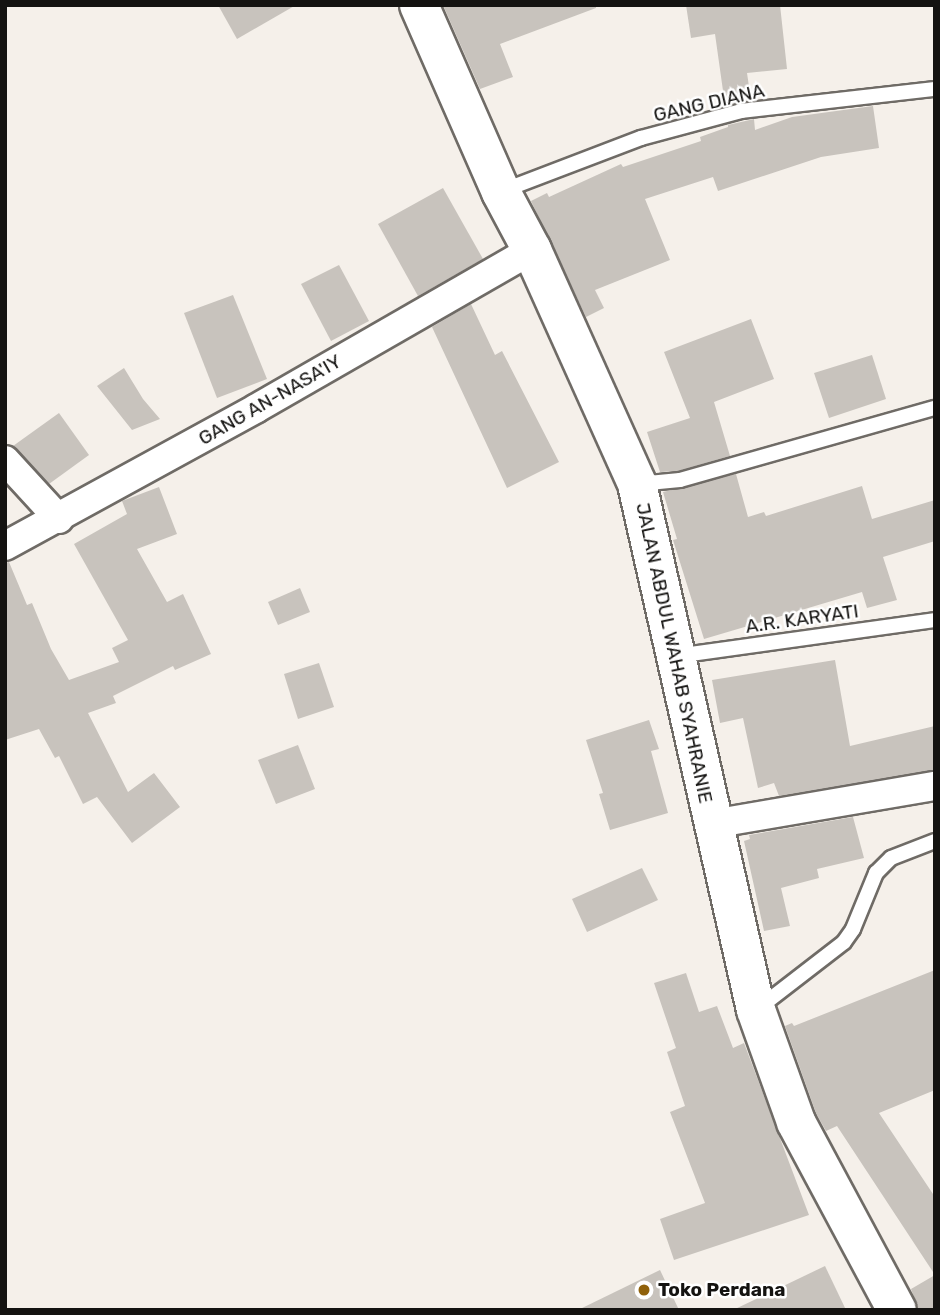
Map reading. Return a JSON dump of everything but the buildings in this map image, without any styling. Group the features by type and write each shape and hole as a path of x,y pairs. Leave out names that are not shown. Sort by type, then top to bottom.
{"main road":[{"name":"JALAN ABDUL WAHAB SYAHRANIE","path":"419,5 501,191 532,250 637,484 756,1010 796,1122 897,1310"}],"street":[{"name":"GANG AN-NASA'IY","path":"5,546 59,519 532,250"},
{"path":"5,460 59,519"},
{"path":"712,824 935,786"}],"lane":[{"name":"GANG DIANA","path":"501,191 641,138 741,111 935,89"},
{"path":"637,484 680,480 935,408"},
{"name":"A.R. KARYATI","path":"674,656 935,620"},
{"path":"756,1010 844,942 853,929 876,873 891,858 935,841"}],"place":[{"name":"Toko Perdana","path":"644,1290"}]}
